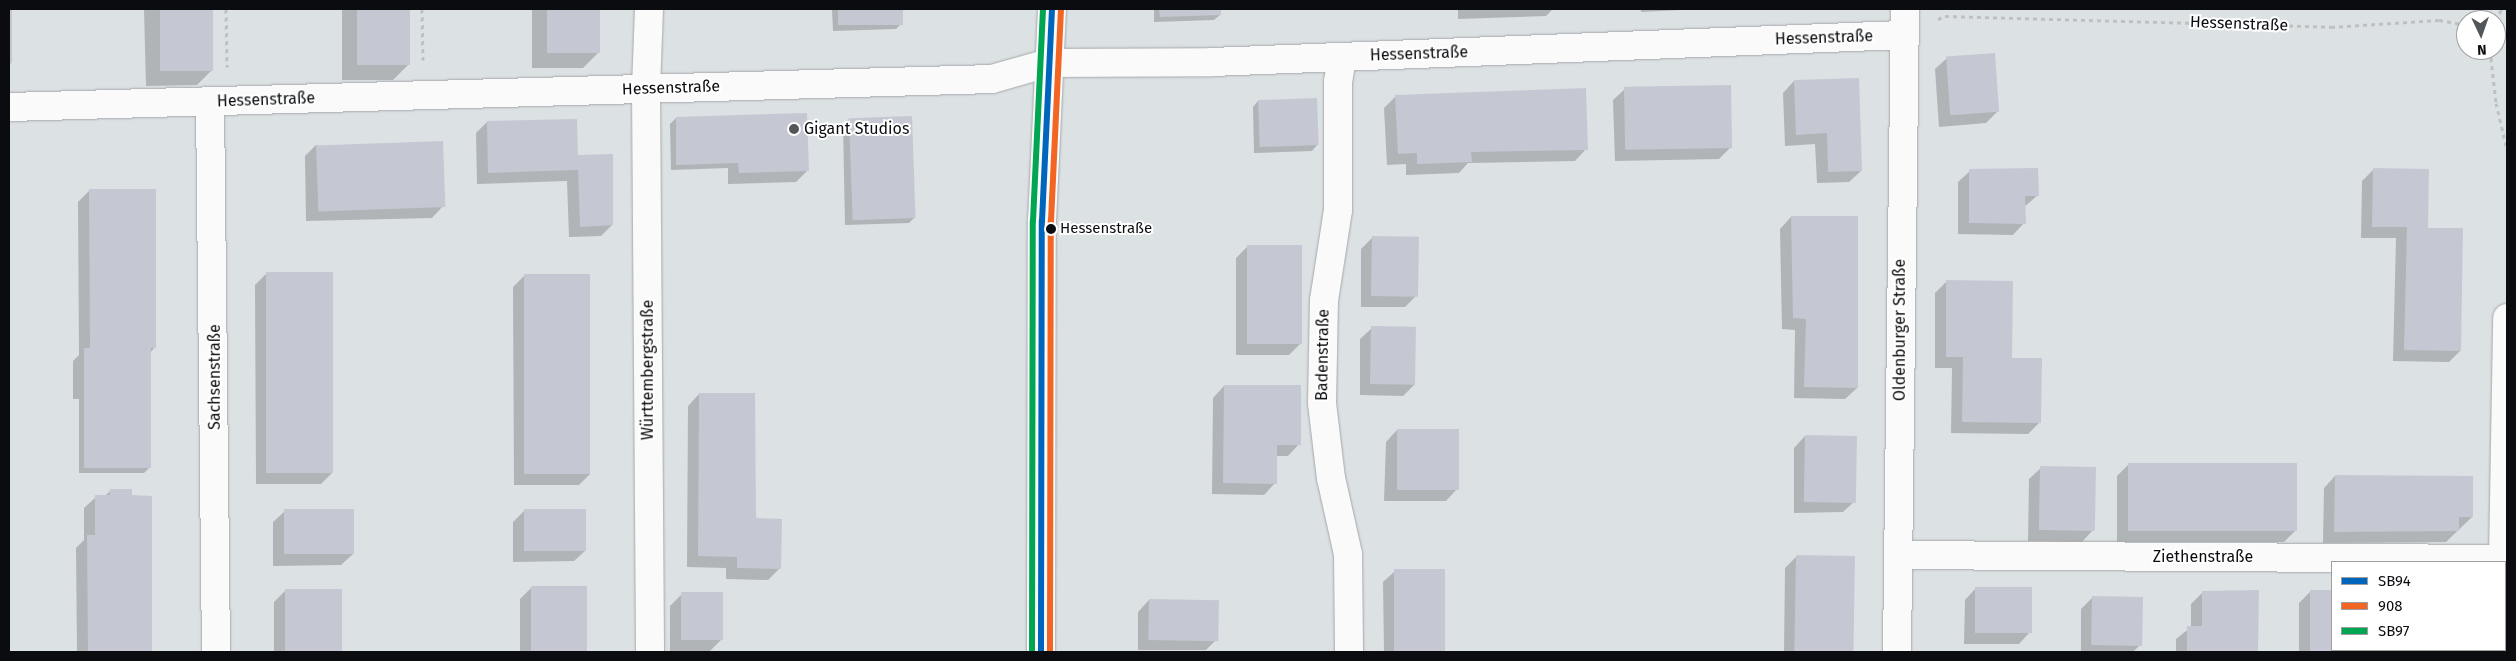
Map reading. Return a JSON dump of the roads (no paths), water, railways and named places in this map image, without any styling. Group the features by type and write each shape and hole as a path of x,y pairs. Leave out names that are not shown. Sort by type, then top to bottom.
{"street":[{"name":"Württembergstraße","path":"650,9 646,88 650,652"},
{"path":"1041,652 1042,221 1052,9"},
{"name":"Oldenburger Straße","path":"1897,652 1903,35 1905,9"},
{"name":"Hessenstraße","path":"9,107 992,79 1048,63 1342,57 1903,35"},
{"name":"Badenstraße","path":"1342,57 1338,82 1338,210 1324,300 1322,402 1331,478 1348,554 1349,652"},
{"name":"Sachsenstraße","path":"216,652 218,101"},
{"path":"2505,559 2507,318"},
{"name":"Ziethenstraße","path":"1898,555 2505,559"}],"place":[{"name":"Gigant Studios","path":"794,129"},
{"name":"Hessenstraße","path":"1051,229"}]}
